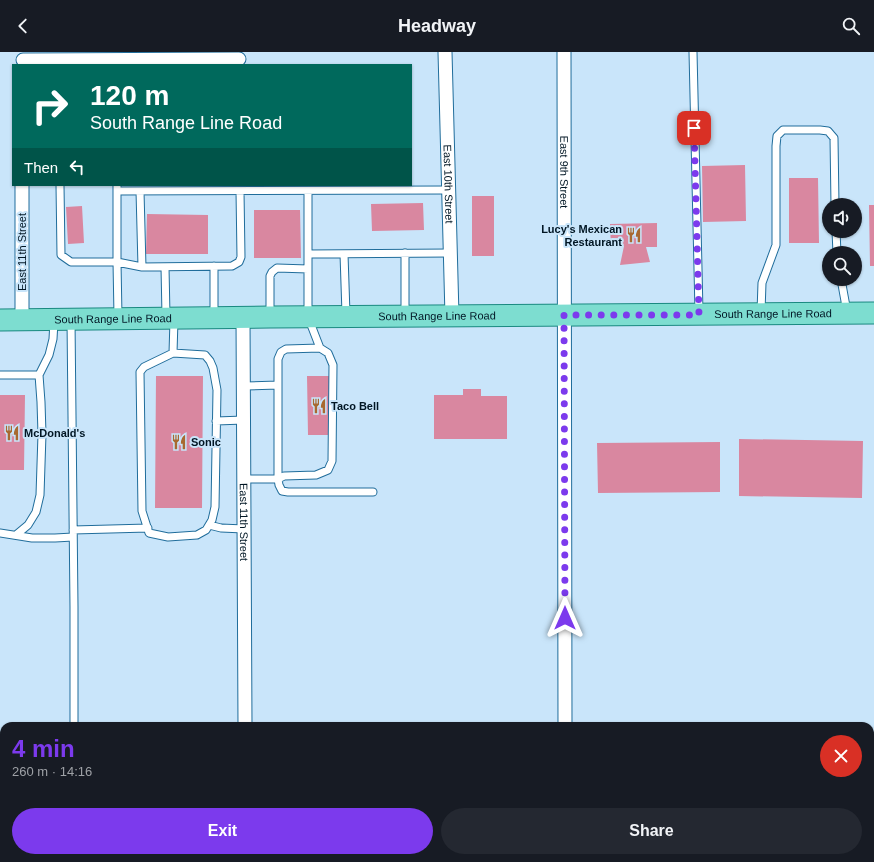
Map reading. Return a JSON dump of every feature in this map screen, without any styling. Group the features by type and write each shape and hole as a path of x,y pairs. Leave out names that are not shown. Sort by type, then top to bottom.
{"main road":[{"name":"South Range Line Road","path":"0,320 214,317 874,313"}],"street":[{"name":"East 10th Street","path":"445,52 452,316"},
{"name":"East 9th Street","path":"564,52 564,315"},
{"path":"23,59 116,62 239,59"},
{"name":"East 11th Street","path":"22,186 22,320"},
{"path":"564,315 566,722"},
{"name":"East 11th Street","path":"244,317 245,722"}],"lane":[{"path":"693,52 699,315"},
{"path":"761,314 762,283 776,245 776,146 777,136 783,130 828,131 834,138 835,198"},
{"path":"60,186 61,255 71,262 117,262 142,267 232,266 239,262 241,257 240,191"},
{"path":"118,319 117,188 140,191 448,190"},
{"path":"140,191 142,267"},
{"path":"308,191 308,317 320,348"},
{"path":"405,253 406,316"},
{"path":"308,254 450,253"},
{"path":"344,254 346,317"},
{"path":"165,266 173,353"},
{"path":"214,266 214,317"},
{"path":"270,317 270,276 272,272 277,268 308,269"},
{"path":"842,286 848,314"},
{"path":"16,536 28,525 36,512 40,495 42,402 39,375 49,354 62,319"},
{"path":"62,319 73,533 74,722"},
{"path":"244,479 278,479 284,476 316,475 328,470 332,461 333,365 328,353 320,348 286,349 281,352 278,359 278,479 279,485 282,491 288,492 373,492"},
{"path":"173,353 205,355 210,361 215,374 217,390 216,421 215,507 212,520 206,530 197,535 168,537 150,533 142,511 140,372 144,367 173,353"},
{"path":"0,374 39,375"},
{"path":"244,386 278,386"},
{"path":"216,421 244,420"},
{"path":"209,525 221,528 244,530"},
{"path":"0,533 32,538 55,538 73,533 148,528"}],"building":[{"path":"745,165 746,221 703,222 702,166"},
{"path":"789,178 818,178 819,243 789,243"},
{"path":"472,196 494,196 494,256 472,256"},
{"path":"423,203 424,230 372,231 371,204"},
{"path":"869,205 874,205 874,266 870,266"},
{"path":"82,206 84,243 68,244 66,207"},
{"path":"254,210 300,210 301,258 254,258"},
{"path":"147,214 208,215 208,254 146,254"},
{"name":"Lucy's Mexican Restaurant","path":"657,223 657,247 646,247 650,262 620,265 624,246 611,247 610,224"},
{"name":"Sonic","path":"156,376 203,376 202,508 155,508"},
{"name":"Taco Bell","path":"307,376 330,376 331,435 308,435"},
{"path":"463,389 481,389 481,396 507,396 507,439 434,439 434,395 463,395"},
{"name":"McDonald's","path":"0,395 25,395 24,470 0,470"},
{"path":"739,439 863,441 862,498 739,496"},
{"path":"720,442 720,492 598,493 597,443"}],"place":[{"name":"Lucy's Mexican Restaurant","path":"634,235"},
{"name":"Taco Bell","path":"319,406"},
{"name":"McDonald's","path":"12,433"},
{"name":"Sonic","path":"179,442"}],"route":[{"path":"565,618 564,315 699,315 694,128"}]}
